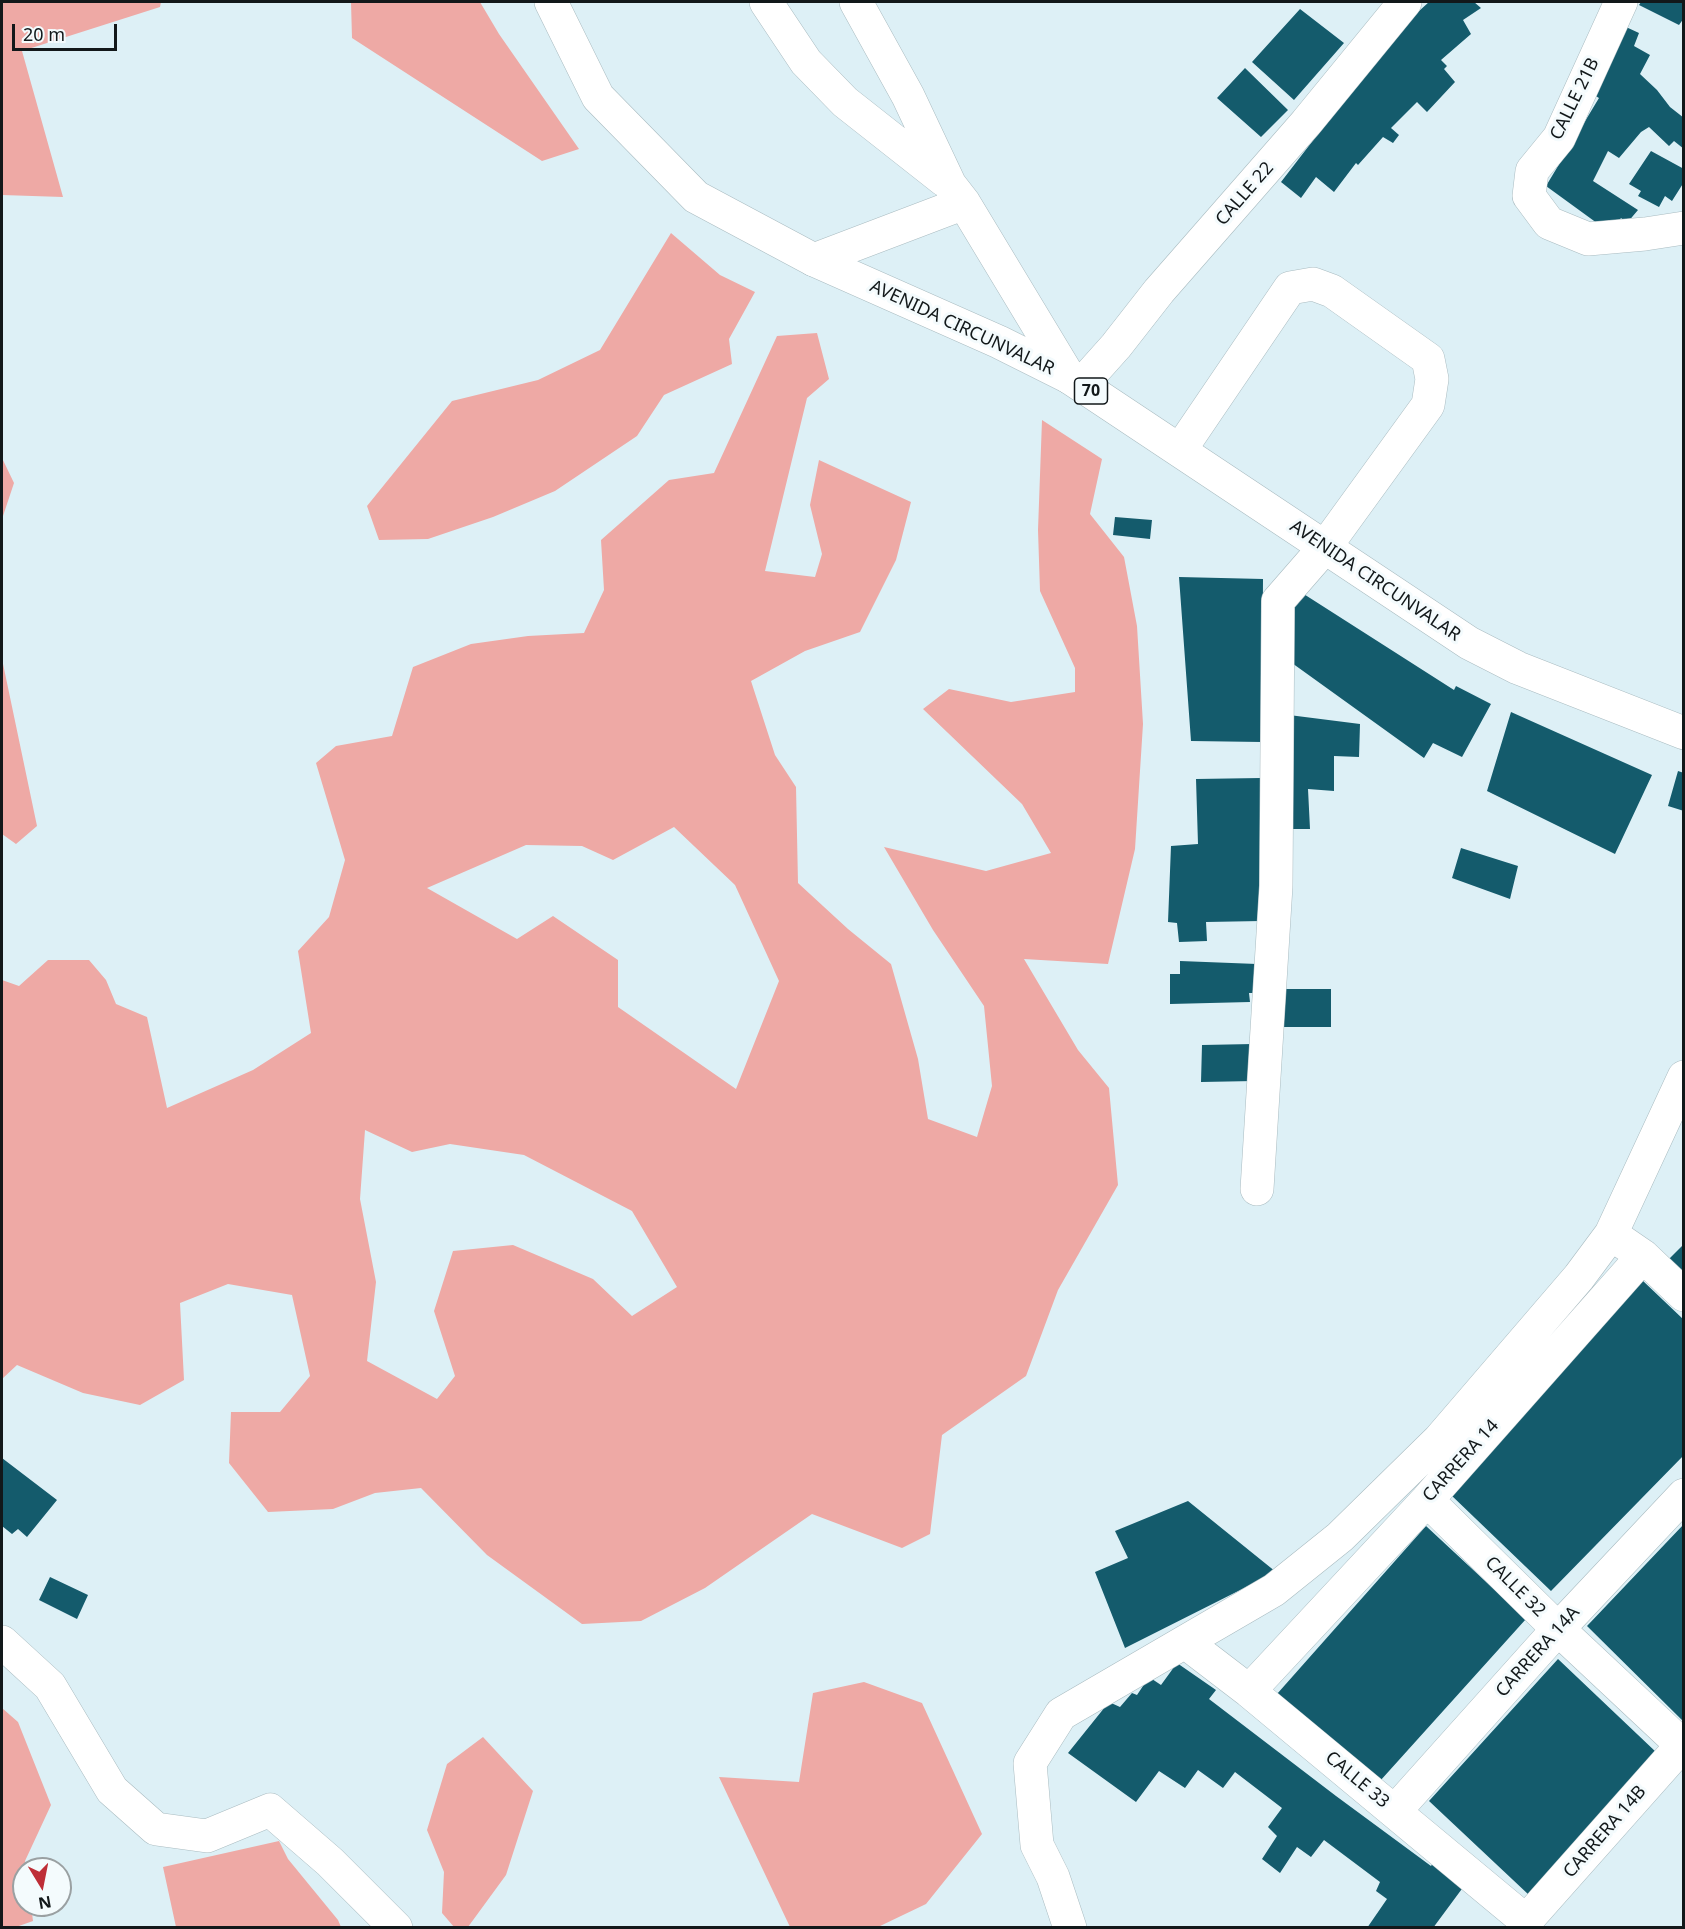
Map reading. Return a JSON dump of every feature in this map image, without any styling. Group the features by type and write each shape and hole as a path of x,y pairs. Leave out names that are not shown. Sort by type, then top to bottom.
{"street":[{"name":"AVENIDA CIRCUNVALAR","path":"551,2 598,97 696,197 813,260 999,342 1075,381 1469,644 1518,668 1683,733"},
{"path":"766,2 806,62 845,102 957,194"},
{"path":"856,2 908,96 957,194 1075,381"},
{"name":"CALLE 22","path":"1075,381 1116,346 1159,291 1306,123 1405,2"},
{"name":"CALLE 21B","path":"1621,2 1559,138 1532,171 1529,196 1549,223 1588,239 1683,228"},
{"path":"813,260 957,194"},
{"path":"1180,450 1290,288 1312,284 1332,291 1428,359 1432,379 1428,405 1325,547 1278,602 1276,886 1257,1189"},
{"path":"1070,1928 1053,1877 1037,1845 1030,1763 1060,1714 1274,1590 1340,1537 1438,1440 1579,1277 1611,1234 1670,1136 1683,1077"},
{"path":"1611,1234 1643,1256 1683,1295"},
{"name":"CARRERA 14","path":"1249,1691 1427,1500 1643,1256"},
{"name":"CARRERA 14A","path":"1395,1811 1558,1629 1683,1495"},
{"name":"CALLE 32","path":"1427,1500 1558,1629 1683,1745"},
{"path":"2,1642 50,1686 112,1790 156,1829 207,1836 270,1810 330,1862 396,1928"},
{"name":"CALLE 33","path":"1185,1642 1249,1691 1526,1921"},
{"name":"CARRERA 14B","path":"1526,1921 1683,1745"}],"shaded area":[{"path":"2,2 161,2 160,7 22,51 63,197 2,195"},
{"path":"351,2 480,2 499,34 579,149 542,161 352,38"},
{"path":"671,233 720,275 755,292 729,339 732,364 664,395 637,436 555,491 493,517 428,539 379,540 367,506 452,401 538,380 600,350"},
{"path":"817,333 829,379 807,398 765,571 815,577 822,554 810,505 819,460 911,502 896,560 860,632 805,651 751,681 775,755 796,787 798,883 848,929 891,964 918,1059 928,1119 977,1137 992,1086 984,1006 933,930 884,847 986,871 1051,853 1022,804 923,709 949,689 1011,702 1075,692 1075,668 1040,591 1038,530 1042,420 1102,459 1090,514 1124,557 1137,626 1143,724 1135,849 1108,964 1024,959 1078,1050 1109,1088 1118,1185 1058,1290 1026,1376 942,1435 930,1534 902,1548 812,1514 705,1588 641,1621 582,1624 487,1555 421,1488 375,1493 333,1509 268,1512 229,1463 231,1412 280,1412 310,1376 292,1295 228,1284 180,1303 184,1380 140,1405 83,1393 17,1365 2,1379 2,980 19,986 48,960 89,960 106,980 116,1004 147,1017 167,1108 253,1070 311,1033 298,951 329,917 345,860 316,763 336,746 392,736 413,667 471,644 528,636 584,633 604,590 601,540 669,480 714,473 777,336","holes":["674,827 735,885 779,981 736,1089 618,1007 618,960 553,916 517,939 427,888 526,845 582,846 613,860","365,1130 412,1152 450,1144 524,1155 632,1211 677,1287 632,1316 593,1279 513,1245 453,1251 434,1311 455,1376 437,1399 367,1361 376,1282 360,1199"]},
{"path":"2,458 14,483 2,519"},
{"path":"2,659 37,826 16,844 2,834"},
{"path":"864,1682 922,1703 982,1834 926,1904 878,1927 790,1927 719,1777 799,1782 813,1693"},
{"path":"2,1708 18,1722 51,1805 27,1857 12,1857 12,1917 32,1917 33,1921 16,1927 2,1927"},
{"path":"483,1737 533,1791 506,1875 468,1927 454,1927 442,1913 444,1872 427,1830 447,1764"},
{"path":"279,1841 288,1859 338,1920 341,1927 176,1927 163,1867"}],"building":[{"path":"1429,2 1474,2 1481,8 1463,20 1471,34 1441,60 1447,66 1444,69 1455,82 1427,112 1417,102 1391,128 1399,135 1393,143 1383,137 1358,165 1356,163 1334,192 1316,177 1301,198 1281,182 1398,30"},
{"path":"1641,2 1684,2 1684,18 1679,25 1639,5"},
{"path":"1300,9 1344,43 1294,100 1252,62"},
{"path":"1626,27 1639,33 1634,46 1650,55 1640,74 1657,90 1670,107 1684,118 1684,149 1674,141 1669,146 1649,127 1641,132 1619,158 1608,151 1593,181 1638,210 1627,223 1621,218 1616,225 1609,220 1601,226 1546,186 1599,98 1594,95"},
{"path":"1245,68 1288,110 1261,137 1217,98"},
{"path":"1651,151 1684,169 1684,182 1672,201 1665,196 1659,207 1638,196 1641,191 1629,184"},
{"path":"1115,517 1152,520 1150,539 1113,535"},
{"path":"1179,577 1263,579 1262,742 1191,741"},
{"path":"1299,591 1454,690 1456,686 1491,704 1462,757 1433,743 1424,758 1285,658 1282,624"},
{"path":"1511,712 1652,775 1615,854 1487,791"},
{"path":"1289,715 1360,724 1359,757 1334,756 1334,791 1308,789 1310,829 1285,829"},
{"path":"1678,771 1684,773 1684,811 1668,806"},
{"path":"1261,778 1261,921 1206,922 1207,941 1179,942 1177,923 1168,922 1171,846 1198,844 1196,779"},
{"path":"1461,848 1518,866 1510,899 1452,878"},
{"path":"1180,961 1257,964 1256,993 1249,993 1250,1002 1170,1004 1170,974 1180,974"},
{"path":"1282,989 1331,989 1331,1027 1282,1027"},
{"path":"1253,1044 1254,1081 1201,1082 1202,1045"},
{"path":"1684,1244 1684,1274 1668,1260"},
{"path":"1642,1280 1684,1320 1684,1455 1551,1591 1450,1494"},
{"path":"2,1458 57,1500 27,1537 18,1529 12,1534 2,1526"},
{"path":"1188,1501 1276,1572 1125,1648 1095,1572 1128,1558 1115,1531"},
{"path":"1684,1524 1684,1722 1587,1626"},
{"path":"1426,1526 1526,1619 1380,1781 1277,1694"},
{"path":"50,1577 88,1595 77,1619 39,1600"},
{"path":"1558,1659 1657,1753 1529,1895 1429,1801"},
{"path":"1177,1663 1216,1690 1209,1699 1336,1796 1431,1866 1435,1860 1467,1882 1433,1928 1367,1928 1387,1899 1376,1891 1380,1882 1324,1840 1311,1857 1297,1847 1280,1873 1262,1859 1277,1836 1268,1827 1282,1808 1235,1772 1223,1788 1198,1770 1185,1788 1159,1771 1136,1802 1068,1753 1109,1702 1120,1707 1132,1693 1137,1695 1149,1677 1161,1685"}]}
